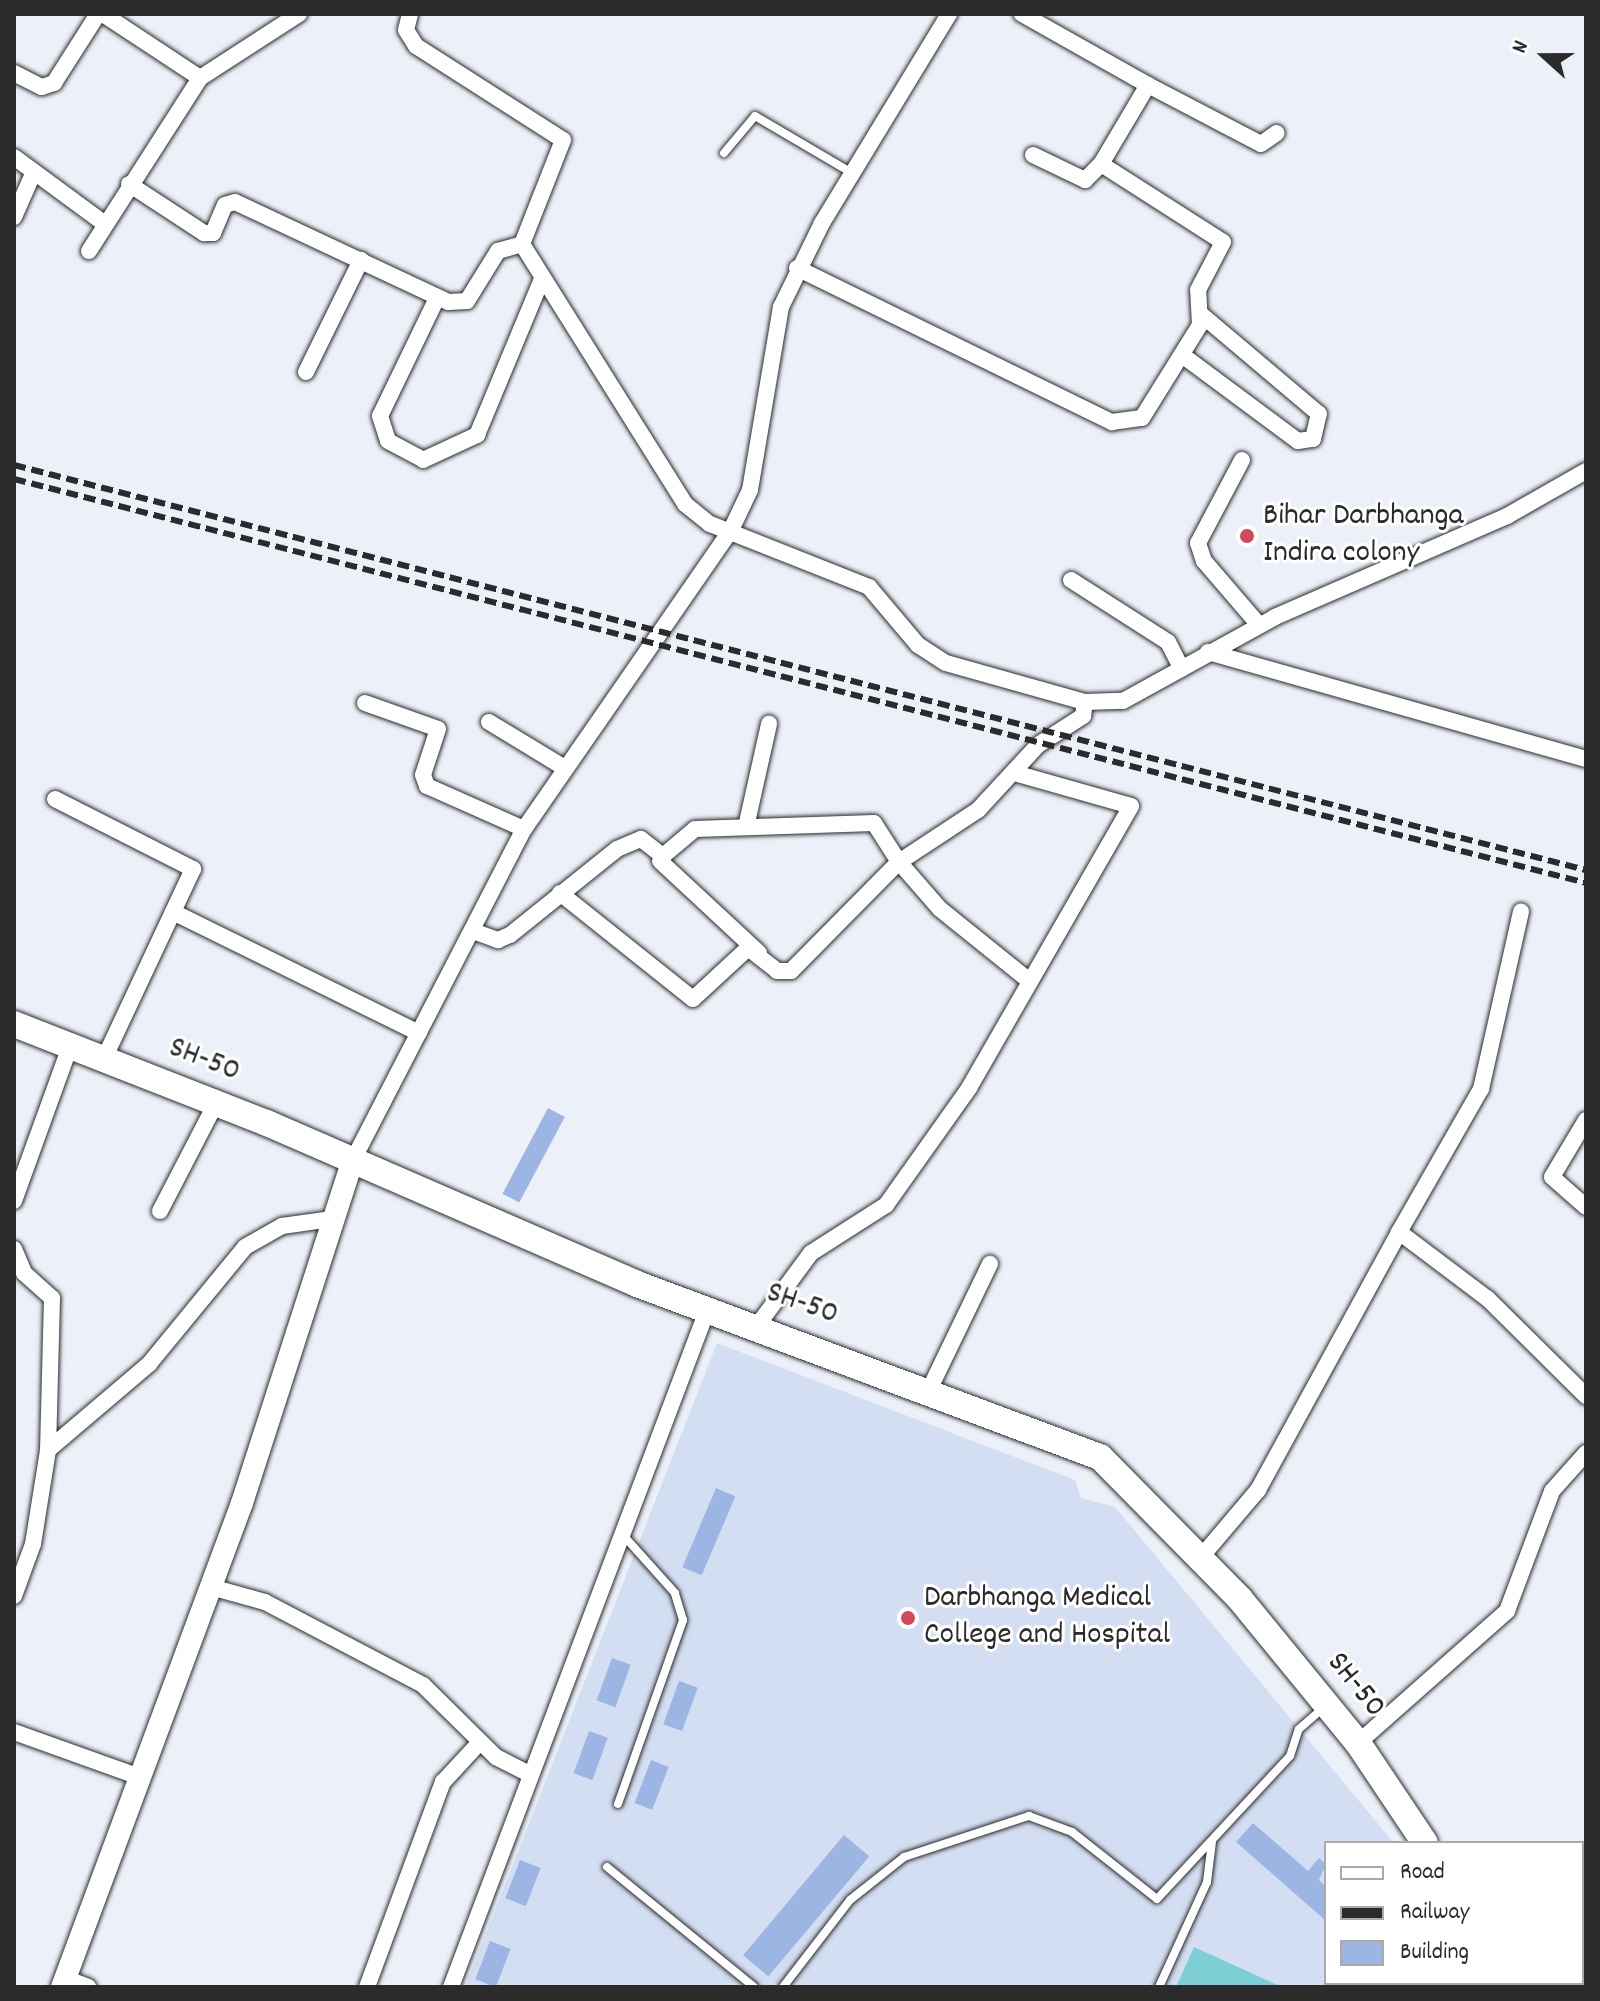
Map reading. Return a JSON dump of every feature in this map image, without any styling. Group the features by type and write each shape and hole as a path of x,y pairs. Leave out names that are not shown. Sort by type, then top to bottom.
{"main road":[{"name":"SH-50","path":"14,1024 216,1103 708,1308 930,1388 1100,1457 1202,1556 1358,1743 1424,1841"}],"street":[{"path":"14,73 42,87 54,83 101,14 200,78"},
{"path":"89,251 129,184 200,78 299,14"},
{"path":"410,14 406,30 416,46 563,140 522,244"},
{"path":"88,1987 64,1983 211,1587 352,1162 524,829 563,767 731,530 750,490 770,349 797,268 949,14"},
{"path":"1022,14 1261,144 1277,133"},
{"path":"1033,155 1085,180 1101,164 1148,85"},
{"path":"14,157 33,174 105,224"},
{"path":"797,268 1123,425 1142,418 1182,355 1202,315 1198,290 1223,242 1101,164"},
{"path":"14,217 33,174"},
{"path":"129,184 204,233 213,233 231,201 437,298 467,301 498,251 522,244"},
{"path":"522,244 676,494 697,516 869,587 929,655 1085,702 1123,701 1259,625 1507,516 1586,471"},
{"path":"306,372 361,260"},
{"path":"437,298 380,416 388,441 423,460 477,435 542,279"},
{"path":"1182,355 1298,441 1313,439 1319,414 1202,315"},
{"path":"1242,460 1198,543 1204,561 1259,625"},
{"path":"1071,580 1168,642 1182,669"},
{"path":"1208,652 1586,759"},
{"path":"660,861 777,971 791,971 899,862 978,810 1038,745 1083,716 1085,702"},
{"path":"365,703 438,729 423,775 427,786 524,829"},
{"path":"489,722 563,767"},
{"path":"746,827 769,724"},
{"path":"757,1326 811,1253 886,1205 969,1088 1027,979 1131,806 1014,773"},
{"path":"55,799 189,863 190,877 104,1059"},
{"path":"473,931 498,940 637,839 663,856 695,829 874,823 899,862 940,909 1027,979"},
{"path":"560,893 693,999 741,950 759,953"},
{"path":"1202,1556 1258,1490 1481,1089 1521,911"},
{"path":"173,912 419,1033"},
{"path":"14,1201 70,1046"},
{"path":"160,1211 216,1103"},
{"path":"1586,1120 1552,1177 1586,1207"},
{"path":"48,1450 159,1354 245,1247 282,1226 331,1219"},
{"path":"1399,1232 1488,1299 1586,1396"},
{"path":"14,1249 24,1273 52,1298 48,1450 33,1544 14,1596"},
{"path":"930,1388 990,1264"},
{"path":"451,1987 529,1774 708,1308"},
{"path":"1358,1743 1507,1611 1552,1491 1586,1453"},
{"path":"211,1587 265,1602 423,1685 480,1742 529,1774"},
{"path":"14,1732 140,1777"},
{"path":"367,1987 443,1782 480,1742"}],"lane":[{"path":"724,153 755,116 852,173"},
{"path":"618,1804 683,1620 675,1593 621,1534"},
{"path":"783,1987 850,1900 904,1857 1029,1816 1072,1832 1157,1899 1212,1841 1325,1706"},
{"path":"1159,1987 1207,1882 1212,1841"},
{"path":"607,1867 754,1987"}],"shaded area":[{"name":"Darbhanga Medical College and Hospital","path":"717,1343 1075,1480 1081,1498 1115,1507 1392,1841 1324,1841 1324,1985 1493,1987 465,1987"}],"water":[{"path":"1194,1947 1282,1987 1176,1987"}],"building":[{"path":"548,1108 565,1117 519,1203 502,1194"},
{"path":"716,1488 735,1496 702,1575 682,1567"},
{"path":"612,1658 631,1665 615,1707 597,1700"},
{"path":"679,1681 698,1688 682,1731 663,1724"},
{"path":"589,1731 608,1738 592,1780 574,1773"},
{"path":"651,1760 669,1767 652,1810 635,1803"},
{"path":"1253,1823 1308,1871 1319,1858 1324,1862 1319,1880 1324,1885 1324,1919 1236,1842"},
{"path":"844,1835 869,1856 768,1976 743,1955"},
{"path":"520,1860 541,1868 526,1906 505,1898"},
{"path":"490,1941 511,1949 496,1987 475,1979"}],"railway":[{"path":"14,465 1586,870"},
{"path":"14,479 1586,883"}],"place":[{"name":"Bihar Darbhanga Indira colony","path":"1247,536"},
{"name":"Darbhanga Medical College and Hospital","path":"908,1618"}]}
